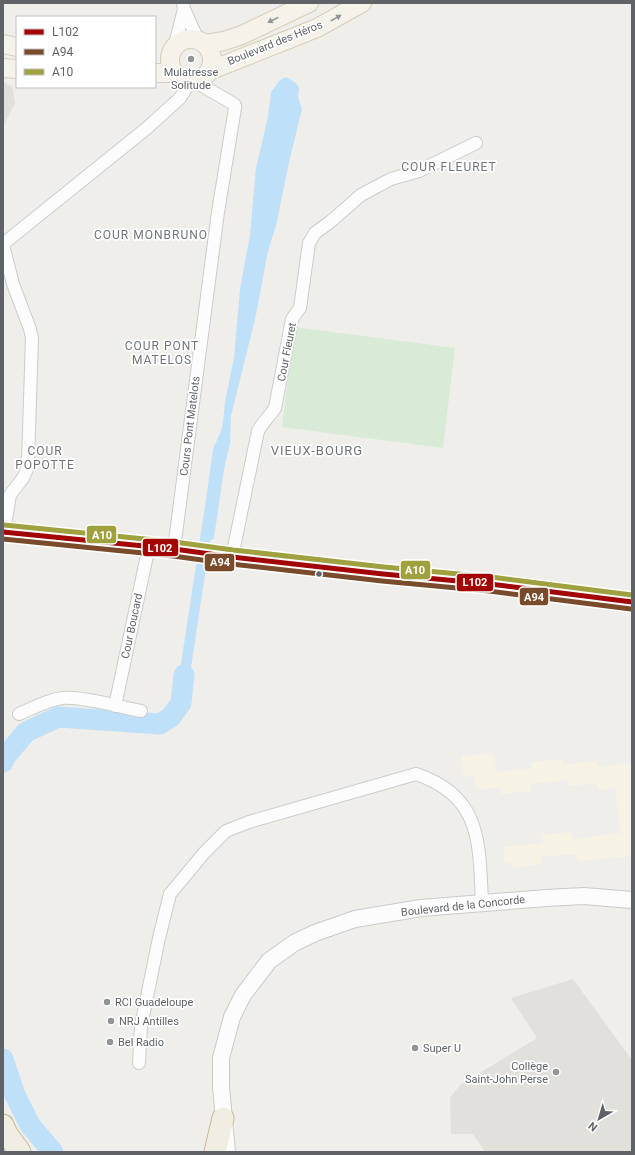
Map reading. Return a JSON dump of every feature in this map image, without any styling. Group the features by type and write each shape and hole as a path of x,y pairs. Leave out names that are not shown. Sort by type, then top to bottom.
{"highway":[{"path":"215,1152 223,1114"},
{"path":"3,1125 20,1152"}],"main road":[{"name":"Boulevard des Héros","path":"202,42 224,41 242,35 308,3"},
{"name":"Boulevard des Héros","path":"156,73 191,79 231,61 317,28 362,3"},
{"path":"156,52 174,47 186,40 202,42 211,52 212,64 191,79 170,62 170,55 174,47"},
{"path":"3,44 16,47"},
{"path":"3,68 16,69"},
{"path":"4,532 150,546 383,574 490,584 632,602"},
{"name":"Boulevard de la Concorde","path":"227,1152 223,1114 221,1058 232,1017 243,995 269,961 294,943 315,933 355,919 421,908 482,902 584,896 632,900"}],"street":[{"path":"183,6 202,42"},
{"path":"174,47 183,6"},
{"path":"4,532 10,495 21,482 27,465 32,338 13,284 3,244 147,128 180,98 191,79"},
{"name":"Cours Pont Matelots","path":"182,551 218,212 235,108 235,105 191,79"},
{"name":"Cour Fleuret","path":"224,556 258,431 275,408 292,319 300,308 309,243 315,233 361,195 391,179 418,171 476,143"},
{"name":"Cour Boucard","path":"115,706 150,546"},
{"path":"19,714 46,702 62,698 80,699 141,711"},
{"path":"139,1063 141,1026 159,938 170,894 204,853 226,831 248,822 416,774 432,779 448,790 466,809 476,830 482,902"}],"shaded area":[{"path":"3,81 13,88 15,103 3,127"},
{"path":"493,753 496,772 532,768 531,762 562,759 563,765 597,761 598,767 632,763 632,856 578,861 577,854 541,857 541,864 511,868 511,862 505,863 503,847 543,843 542,835 571,832 572,839 621,833 615,788 598,790 597,783 568,786 567,780 531,784 531,791 501,794 500,787 476,790 475,776 464,777 461,756"},
{"name":"Collège Saint-John Perse","path":"573,979 632,1060 632,1152 485,1152 473,1134 451,1134 450,1098 460,1085 537,1038 511,998"}],"green space":[{"path":"294,327 455,348 443,448 282,427"}],"water":[{"path":"286,77 296,83 299,88 298,97 302,109 276,226 268,251 256,315 231,416 230,443 224,469 214,538 210,541 187,694 181,703 177,693 179,677 213,449 221,431 234,358 240,289 250,235 256,168 268,117 271,92 280,80"}],"waterway":[{"path":"3,762 5,757 26,732 58,717 160,724 171,717 181,703 184,675"},
{"path":"3,1059 15,1095 30,1125 53,1152"}],"transit line":[{"name":"A10","path":"4,525 175,542 384,567 491,577 632,595"},
{"name":"L102","path":"3,532 174,549 383,574 490,584 632,602"},
{"name":"A94","path":"3,539 173,556 382,581 489,591 631,609"}],"place":[{"name":"Mulatresse Solitude","path":"191,59"},
{"name":"RCI Guadeloupe","path":"107,1002"},
{"name":"NRJ Antilles","path":"111,1021"},
{"name":"Bel Radio","path":"110,1042"},
{"name":"Super U","path":"415,1048"},
{"name":"Collège Saint-John Perse","path":"556,1072"}],"district":[{"name":"COUR FLEURET","path":"449,167"},
{"name":"COUR MONBRUNO","path":"151,235"},
{"name":"COUR PONT MATELOS","path":"162,353"},
{"name":"VIEUX-BOURG","path":"317,450"},
{"name":"COUR POPOTTE","path":"45,458"}]}
